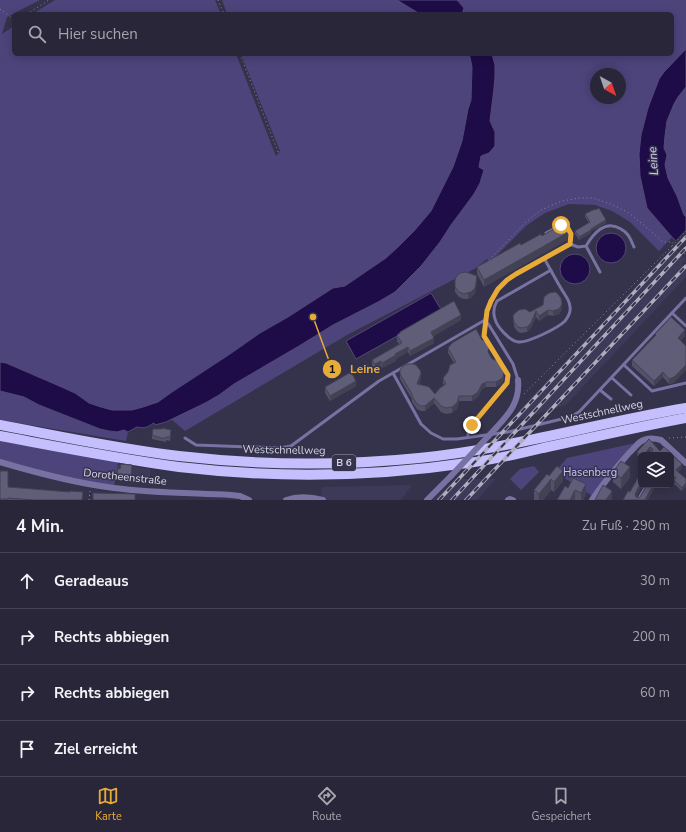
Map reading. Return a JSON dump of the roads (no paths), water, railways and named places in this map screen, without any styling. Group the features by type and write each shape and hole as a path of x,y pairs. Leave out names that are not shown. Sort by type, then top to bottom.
{"highway":[{"name":"Westschnellweg","path":"0,425 132,450 179,456 268,463 317,463 382,461 464,453 652,413 686,408"},
{"name":"Westschnellweg","path":"0,436 131,460 180,467 268,473 318,474 376,472 468,463 686,418"}],"street":[{"path":"427,500 452,476 509,413 518,395 518,380"},
{"path":"592,500 608,478 640,442 648,438 661,440 686,463"},
{"name":"Dorotheenstraße","path":"0,462 60,478 114,488 231,495 240,496 250,500"},
{"path":"286,500 302,497 323,500"}],"lane":[{"path":"543,235 561,225 566,225 571,234 570,244"},
{"path":"586,246 592,236 600,229 609,226 617,227 627,233 634,247"},
{"path":"468,437 468,430 507,383 508,375 484,336 485,320 492,298 507,280 544,258 570,244 578,247 586,246"},
{"path":"586,246 600,272"},
{"path":"544,258 551,270 567,298 570,307 569,315 564,322 530,340 523,342 512,340 498,326 495,319 494,310 496,301 551,270"},
{"path":"492,298 496,301"},
{"path":"393,373 421,424 431,433 444,439 457,439 508,432 570,417 579,412 686,298"},
{"path":"672,313 686,326"},
{"path":"185,438 196,444 280,448 291,446 379,381 485,320"},
{"path":"485,320 513,364 518,380"},
{"path":"624,365 652,391 686,383"},
{"path":"612,378 630,395"},
{"path":"600,390 610,400"},
{"path":"638,500 645,488"}],"water":[{"path":"397,0 457,0 464,8 463,12 417,12"},
{"path":"686,49 686,87 674,104 667,121 664,148 667,155 665,165 668,178 686,217 686,251 647,208 640,176 639,154 641,135 648,108 659,79"},
{"path":"469,56 493,56 495,65 495,77 490,121 495,132 495,146 489,153 481,156 479,167 484,170 480,183 474,194 421,266 395,292 333,325 234,384 207,402 166,422 155,425 154,423 148,427 137,427 128,432 124,430 117,432 100,429 39,405 24,397 0,391 0,362 6,363 75,393 89,403 112,410 132,410 158,402 260,333 333,288 345,286 386,258 415,230 431,211 453,167 462,141 471,100 472,67"},
{"path":"611,233 622,237 626,248 622,259 611,263 600,259 596,248 600,237"},
{"path":"575,254 586,258 590,269 586,280 575,284 564,280 560,269 564,258"},
{"path":"431,293 442,311 356,359 346,341"}],"railway":[{"path":"439,500 686,237"},
{"path":"452,500 686,248"},
{"path":"466,500 686,266"}],"place":[{"name":"Leine","path":"313,317"}],"park label":[{"name":"Hasenberg","path":"590,472"}]}
